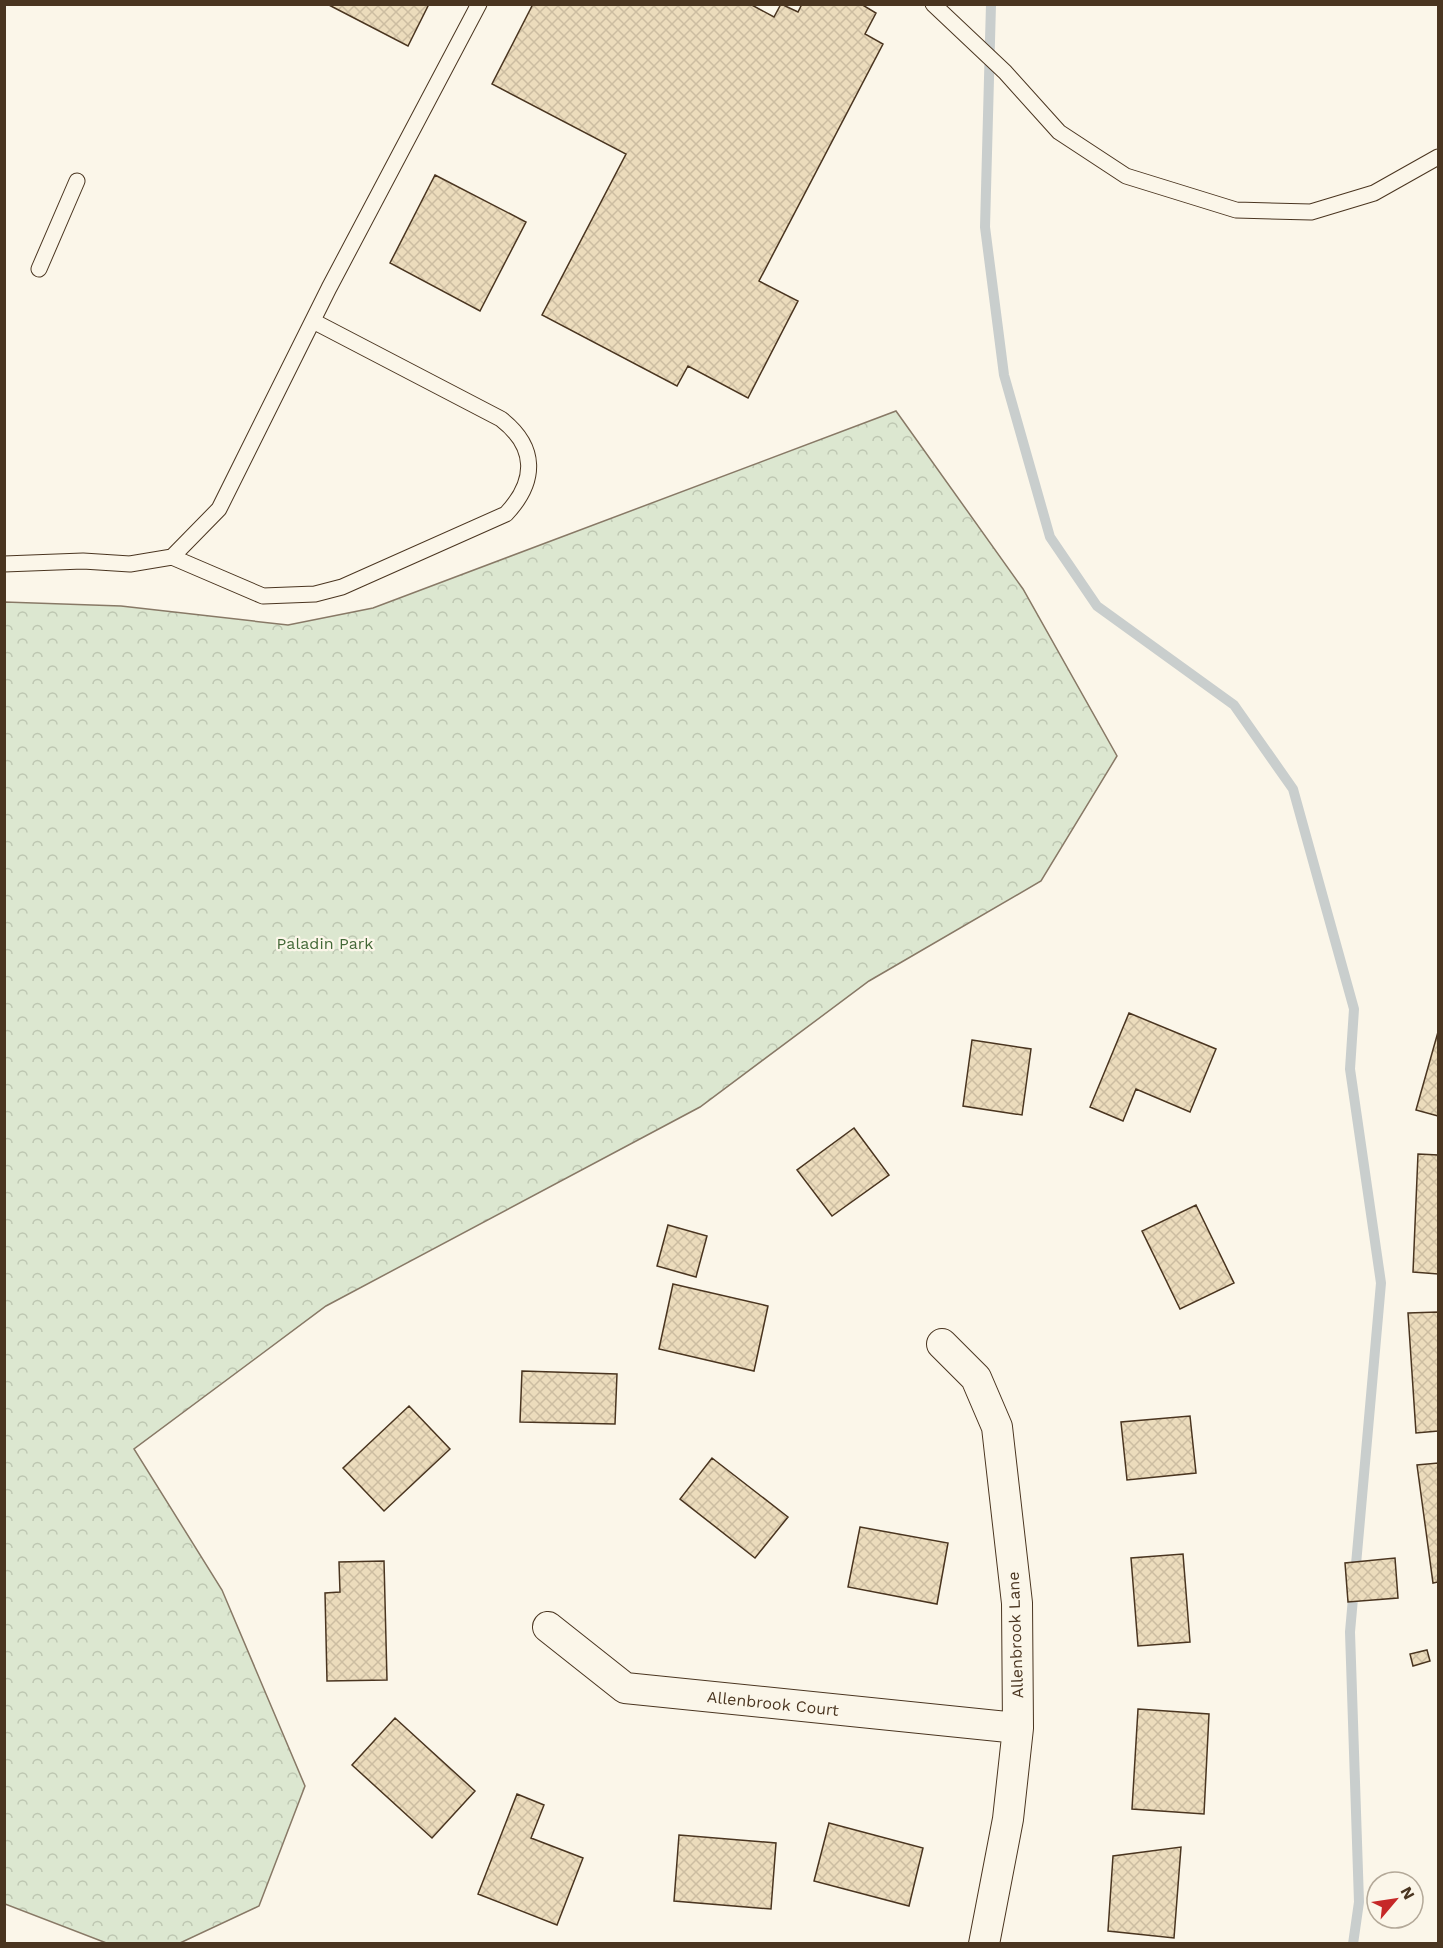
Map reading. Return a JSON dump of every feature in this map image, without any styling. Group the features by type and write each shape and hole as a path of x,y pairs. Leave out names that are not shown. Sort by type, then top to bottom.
{"street":[{"name":"Allenbrook Lane","path":"942,1344 976,1378 997,1427 1017,1602 1018,1728 1008,1819 984,1944"},
{"name":"Allenbrook Court","path":"548,1627 624,1688 1018,1728"}],"lane":[{"path":"172,557 219,509 313,321 479,4"},
{"path":"933,4 1005,72 1059,132 1126,176 1236,210 1311,212 1374,193 1438,157"},
{"path":"39,269 77,181"},
{"path":"4,564 83,561 130,564 172,557 262,596 315,594 342,587 506,514 521,497 530,467 527,447 517,431 501,419 313,321"}],"green space":[{"name":"Paladin Park","path":"896,411 1023,589 1117,756 1041,881 869,981 700,1107 326,1306 134,1449 222,1590 305,1786 259,1906 180,1943 109,1944 5,1904 5,602 121,606 288,625 373,608"}],"building":[{"path":"327,4 429,4 408,46"},
{"path":"533,4 750,4 774,17 781,4 798,12 802,4 861,4 876,13 865,34 883,44 759,281 798,301 748,398 688,366 677,386 542,315 626,154 492,84"},
{"path":"435,175 526,222 480,311 390,263"},
{"path":"1129,1013 1216,1049 1190,1112 1136,1089 1123,1121 1090,1107"},
{"path":"1438,1032 1438,1116 1416,1110"},
{"path":"972,1040 1031,1049 1022,1115 963,1106"},
{"path":"854,1128 889,1175 832,1216 797,1170"},
{"path":"1418,1154 1438,1155 1438,1274 1413,1272"},
{"path":"1196,1205 1234,1283 1180,1309 1142,1231"},
{"path":"668,1225 707,1236 696,1277 657,1266"},
{"path":"673,1284 768,1306 754,1371 659,1349"},
{"path":"1438,1312 1438,1431 1416,1433 1408,1313"},
{"path":"522,1371 617,1374 615,1424 520,1422"},
{"path":"409,1406 450,1449 384,1511 343,1468"},
{"path":"1190,1416 1196,1473 1127,1480 1121,1422"},
{"path":"712,1458 788,1517 755,1558 680,1499"},
{"path":"1438,1463 1438,1582 1433,1583 1417,1465"},
{"path":"860,1527 948,1543 937,1604 848,1587"},
{"path":"1183,1554 1190,1642 1138,1646 1131,1558"},
{"path":"1395,1558 1398,1598 1348,1602 1345,1563"},
{"path":"384,1561 387,1680 327,1681 325,1593 340,1592 339,1562"},
{"path":"1427,1650 1430,1661 1413,1666 1410,1654"},
{"path":"1138,1709 1209,1714 1204,1814 1132,1809"},
{"path":"395,1718 475,1791 432,1838 352,1765"},
{"path":"517,1794 544,1805 531,1838 583,1858 557,1925 478,1894"},
{"path":"829,1823 923,1848 909,1906 814,1881"},
{"path":"679,1835 776,1843 771,1909 674,1901"},
{"path":"1181,1847 1174,1938 1108,1931 1113,1856"}],"waterway":[{"path":"991,4 985,227 1004,375 1050,537 1097,606 1234,705 1293,789 1354,1009 1350,1069 1381,1283 1350,1632 1359,1902 1353,1944"}]}
